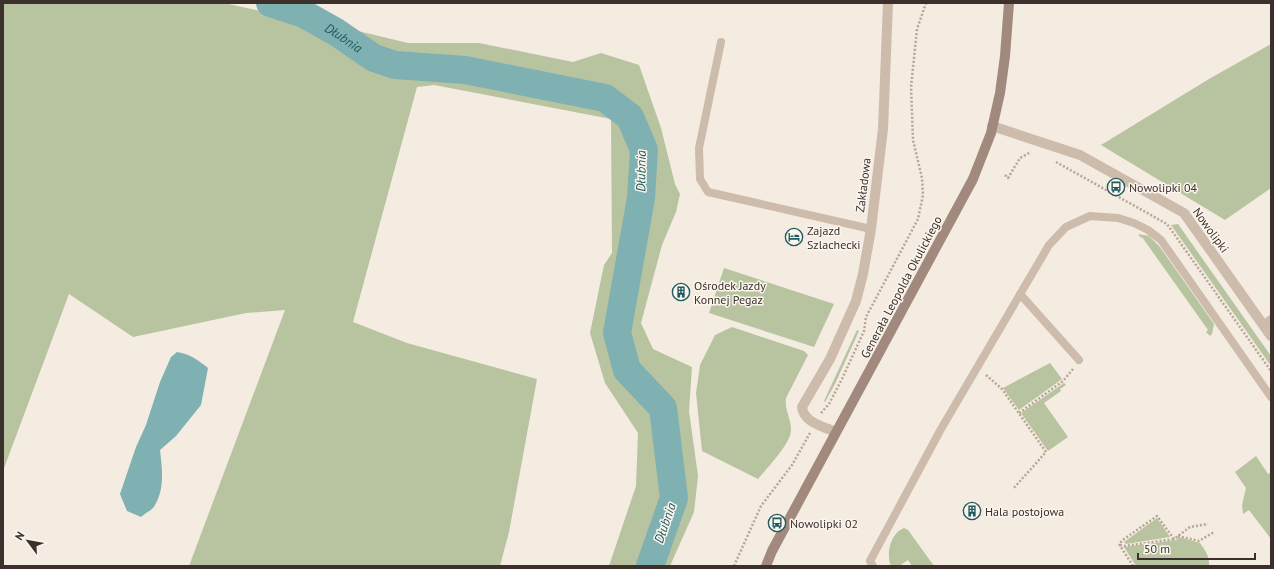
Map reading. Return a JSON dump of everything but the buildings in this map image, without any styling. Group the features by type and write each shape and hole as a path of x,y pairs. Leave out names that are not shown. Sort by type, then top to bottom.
{"main road":[{"name":"Generała Leopolda Okulickiego","path":"766,566 772,551 970,186 982,158 992,126 1002,84 1009,3"}],"street":[{"name":"Zakładowa","path":"836,432 807,418 802,411 802,407 830,359 856,301 863,274 871,229 883,129 888,3"},
{"name":"Nowolipki","path":"992,126 1080,155 1184,213 1267,322 1271,336"}],"lane":[{"path":"721,42 699,148 700,179 708,192 871,229"},
{"path":"871,564 941,429 1049,245 1066,226 1090,216 1118,218 1134,223 1148,230 1161,240 1271,396"},
{"path":"1020,294 1080,360"}],"path":[{"path":"819,416 829,404 842,379 864,331 866,317 918,219 923,195 922,178 913,140 911,87 917,29 926,3"},
{"path":"1005,175 1008,178 1020,158 1031,152 1037,151"},
{"path":"1019,413 1063,381 1080,360"},
{"path":"977,368 1002,389 1046,452 1013,489"},
{"path":"734,566 761,506 792,465 811,430"},
{"path":"1119,544 1157,516 1174,539"},
{"path":"1119,544 1125,546 1174,539 1190,528 1208,524"},
{"path":"1178,536 1199,541 1214,532"},
{"path":"1119,544 1133,566"}],"green space":[{"path":"3,3 224,3 408,43 479,43 573,62 601,53 639,65 661,128 675,184 680,194 676,212 662,245 641,323 653,349 692,367 689,411 698,476 694,512 670,566 609,566 636,486 638,433 605,383 590,333 604,265 612,253 611,119 434,85 417,87 353,322 407,343 537,379 509,532 500,566 189,566 285,310 246,313 133,337 69,294 3,471"},
{"path":"1271,44 1271,188 1225,220 1101,145 1209,79"},
{"path":"1178,224 1271,356 1271,366 1171,225"},
{"path":"1138,234 1149,236 1160,247 1214,324 1212,334 1210,336 1206,332 1208,330 1142,237 1141,238"},
{"path":"724,268 834,304 814,347 709,313"},
{"path":"732,327 804,351 808,355 786,398 786,406 791,425 788,441 758,479 702,451 696,393 700,365 715,335"},
{"path":"857,330 859,331 835,384 825,402 824,401"},
{"path":"1050,363 1062,379 1019,410 1003,388"},
{"path":"1064,383 1066,385 1060,389 1061,391 1044,403 1068,437 1048,451 1021,413"},
{"path":"1256,456 1268,474 1271,474 1271,539 1249,510 1243,514 1242,505 1246,488 1235,472"},
{"path":"1157,518 1170,537 1126,544 1124,542"},
{"path":"904,528 908,530 934,566 912,566 908,560 899,566 891,566 889,555 890,544 895,535"},
{"path":"1179,537 1200,543 1208,557 1209,566 1136,566 1124,547 1176,540"}],"water":[{"path":"177,352 194,358 208,368 201,405 176,436 160,450 162,485 154,507 141,517 127,511 120,494 136,447 146,425 160,382 171,357"}],"waterway":[{"name":"Dłubnia","path":"270,3 304,14 336,32 374,58 395,65 465,70 605,98 630,117 644,150 641,198 617,333 627,370 663,408 674,498 650,566"}],"place":[{"name":"Nowolipki 04","path":"1116,187"},
{"name":"Zajazd Szlachecki","path":"794,237"},
{"name":"Ośrodek Jazdy Konnej Pegaz","path":"681,292"},
{"name":"Hala postojowa","path":"972,511"},
{"name":"Nowolipki 02","path":"777,523"}]}
